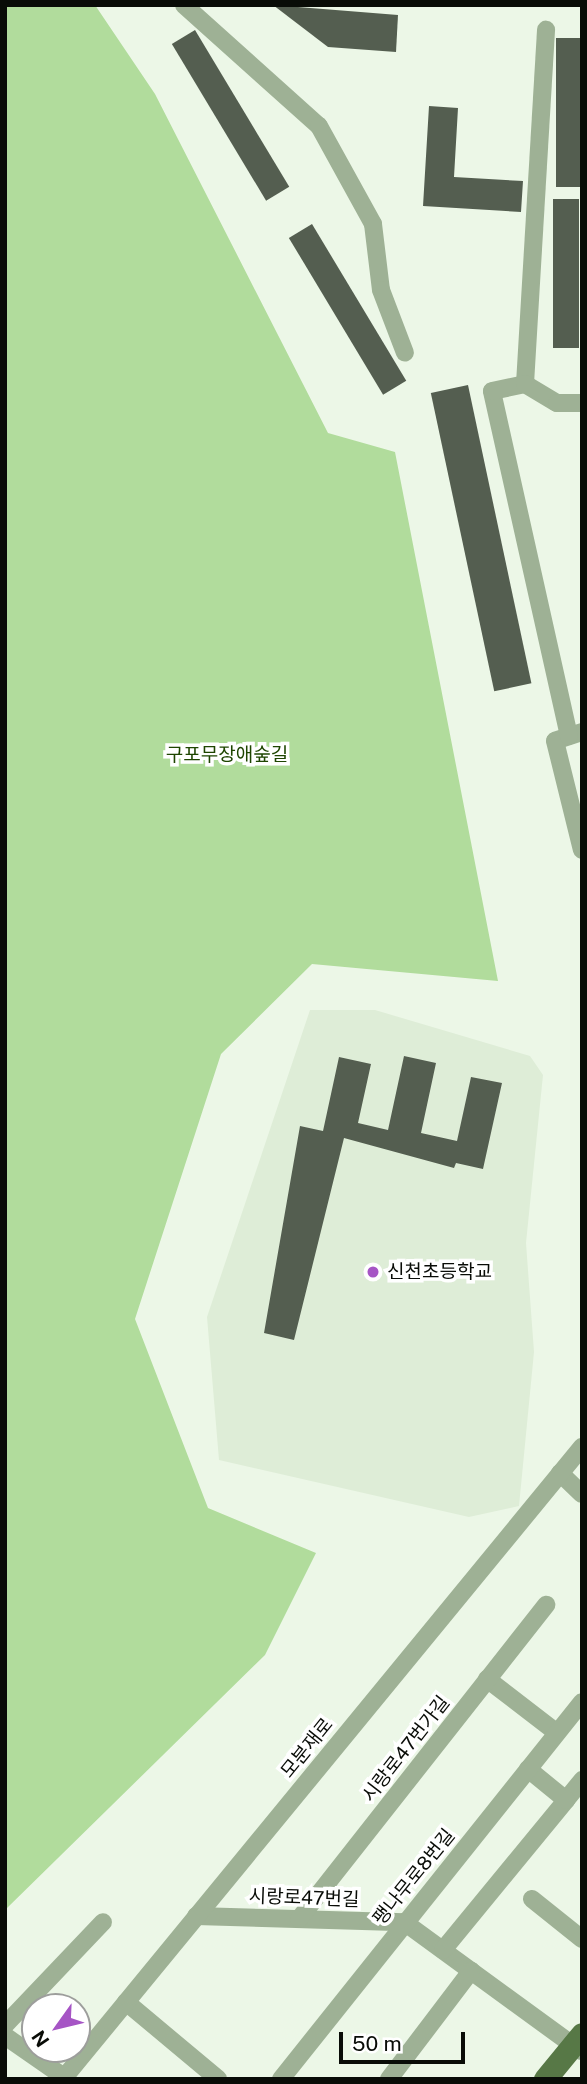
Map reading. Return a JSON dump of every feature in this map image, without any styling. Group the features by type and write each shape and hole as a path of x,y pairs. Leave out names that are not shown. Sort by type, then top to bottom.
{"main road":[{"path":"545,2079 579,2044"}],"street":[{"path":"184,5 319,126 373,224 381,290 405,353"},
{"path":"524,384 547,30"},
{"path":"582,403 557,403 524,384 492,391 575,734 555,741 582,850"},
{"name":"모분재로","path":"5,2036 64,2078 582,1447"},
{"path":"560,1473 582,1494"},
{"name":"시랑로47번가길","path":"299,1919 546,1605"},
{"path":"487,1679 557,1733"},
{"name":"팽나무로8번길","path":"281,2079 582,1703"},
{"path":"528,1769 566,1800"},
{"path":"443,1951 582,1780"},
{"path":"532,1899 582,1940"},
{"name":"시랑로47번길","path":"196,1916 404,1922"},
{"path":"5,2025 103,1922"},
{"path":"404,1922 579,2044"},
{"path":"389,2079 471,1971"},
{"path":"126,2002 218,2079"}],"shaded area":[{"name":"신천초등학교","path":"310,1010 375,1010 530,1056 543,1075 526,1243 534,1352 519,1506 469,1517 219,1460 207,1317"}],"green space":[{"name":"구포무장애숲길","path":"5,5 95,5 155,94 328,433 395,452 498,981 312,964 221,1054 135,1319 208,1508 316,1553 265,1655 5,1910"}],"building":[{"path":"273,5 398,15 396,52 328,47"},
{"path":"195,30 289,187 266,201 172,44"},
{"path":"556,38 582,38 582,187 556,187"},
{"path":"429,106 458,108 454,177 523,181 521,212 423,206"},
{"path":"553,199 579,199 579,348 553,348"},
{"path":"312,224 406,381 383,395 289,238"},
{"path":"468,385 531,683 494,691 431,393"},
{"path":"404,1056 436,1063 421,1133 457,1141 471,1077 502,1083 483,1169 456,1163 454,1168 344,1138 294,1340 264,1333 300,1126 323,1131 339,1057 371,1064 358,1123 388,1130"}],"place":[{"name":"신천초등학교","path":"373,1272"}]}
